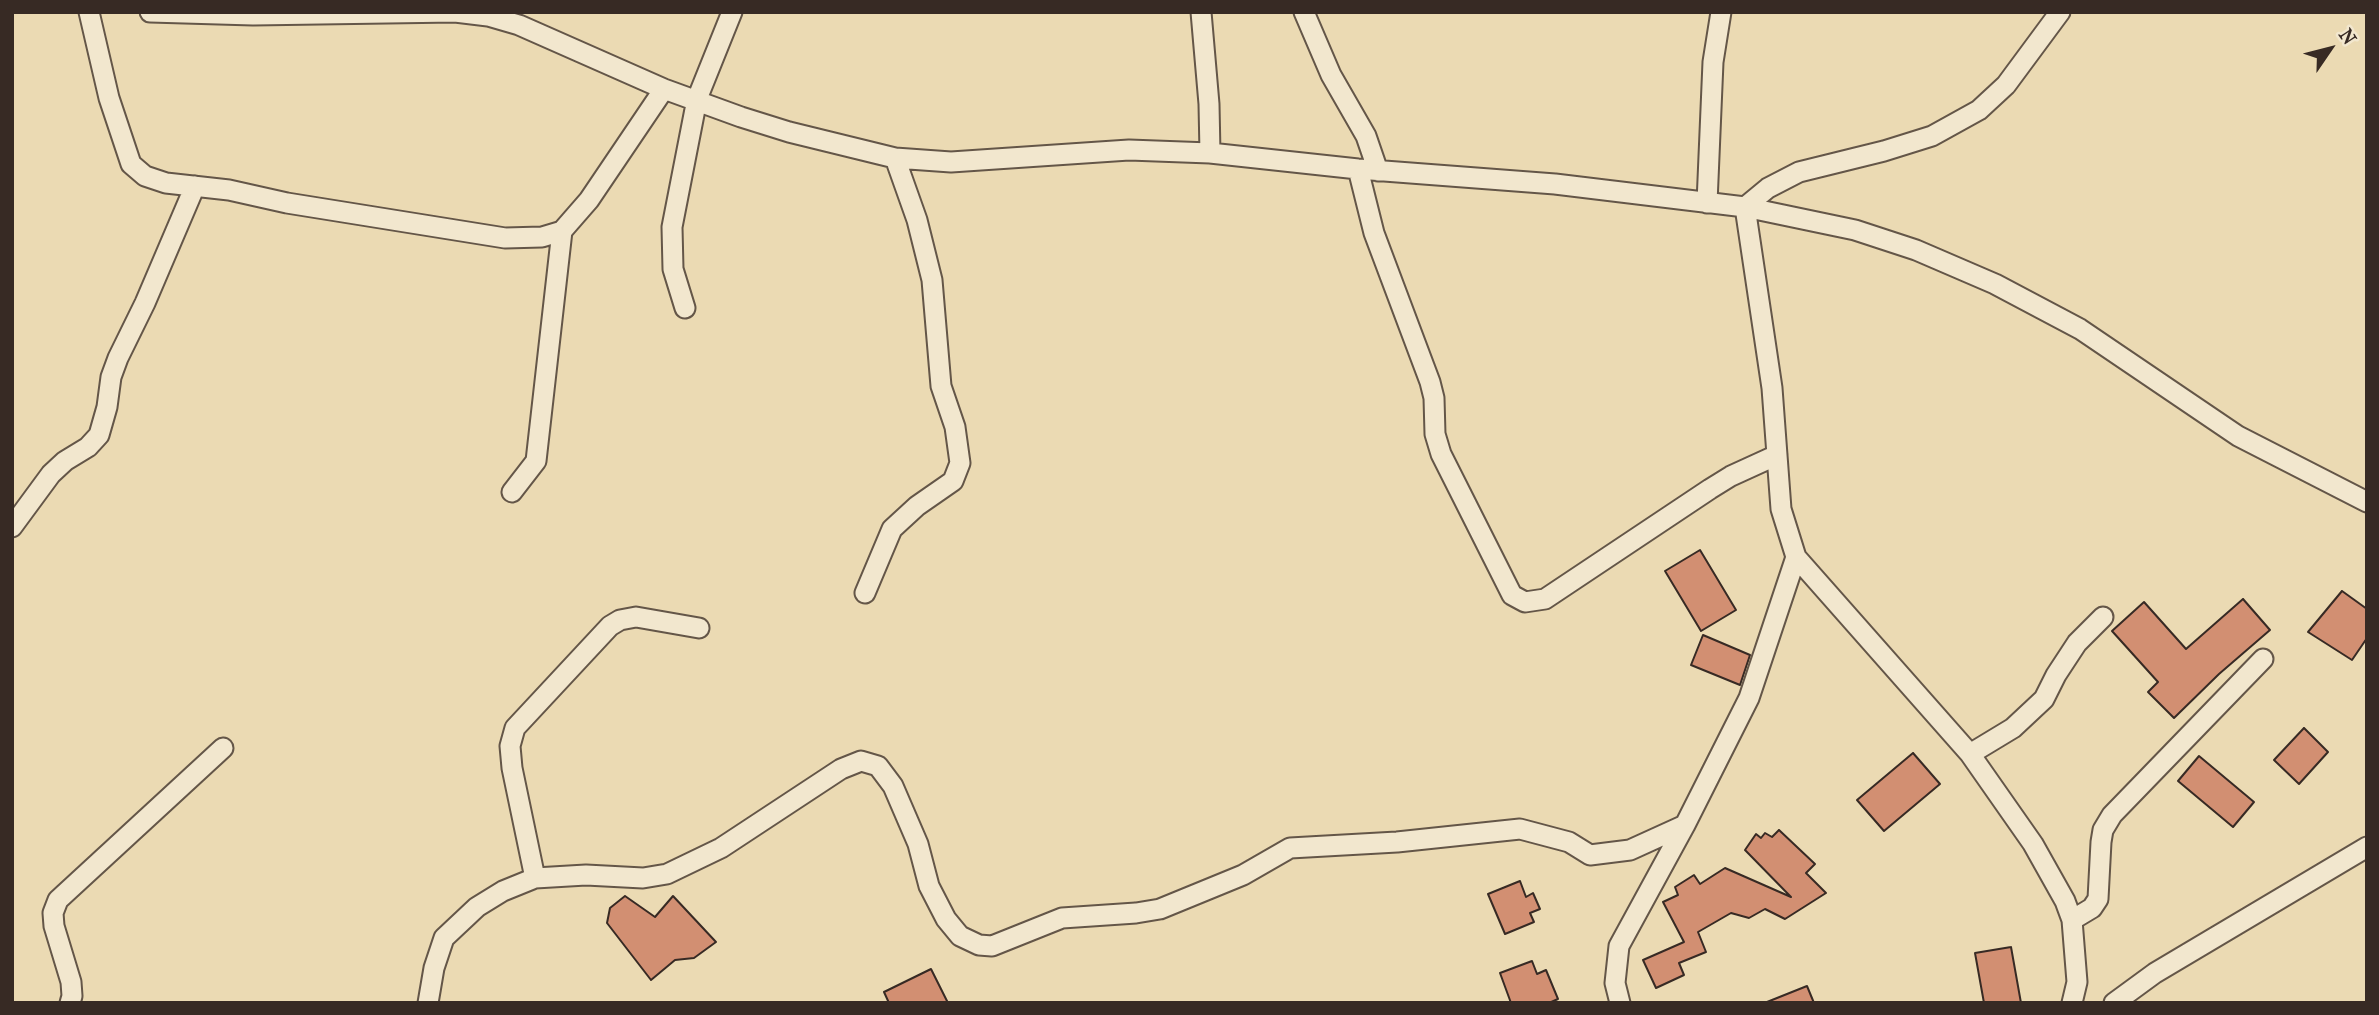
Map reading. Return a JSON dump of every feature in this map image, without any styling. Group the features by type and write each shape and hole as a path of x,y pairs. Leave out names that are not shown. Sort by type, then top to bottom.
{"street":[{"path":"89,12 109,97 131,164 145,176 166,183 229,190 331,211 423,223 505,238 542,237 562,231 589,200 664,89"},
{"path":"150,12 253,15 455,12 488,16 519,25 664,89 741,117 789,132 895,158 951,162 1129,150 1210,153 1378,171 1555,184 1745,207 1854,230 1916,250 1995,284 2080,329 2238,436 2367,502"},
{"path":"685,308 673,269 672,227 697,99 732,12"},
{"path":"1201,12 1209,104 1210,153"},
{"path":"1304,12 1308,27 1331,75 1366,136 1378,171"},
{"path":"1707,203 1713,62 1721,12"},
{"path":"1745,207 1768,188 1799,172 1932,136 1979,110 2006,85 2060,12"},
{"path":"865,593 892,529 917,506 953,481 960,463 955,427 941,386 932,280 916,220 895,158"},
{"path":"1358,169 1374,233 1430,382 1434,398 1435,435 1441,454 1512,594 1525,602 1545,598 1731,476 1777,455"},
{"path":"12,527 51,474 65,461 89,447 99,435 107,407 111,377 118,358 145,303 195,186"},
{"path":"1745,207 1772,388 1781,509 1796,557 1970,754 2033,844 2065,901 2072,920 2077,982 2072,1003"},
{"path":"512,492 536,461 562,231"},
{"path":"1620,1003 1615,983 1619,946 1685,825 1749,698 1796,557"},
{"path":"535,878 512,768 510,746 515,728 610,626 620,620 636,617 699,628"},
{"path":"1970,754 2013,729 2044,699 2077,643 2104,617"},
{"path":"2072,920 2092,908 2098,899 2101,842 2103,831 2112,815 2263,659"},
{"path":"73,1000 71,982 54,926 53,913 58,900 223,748"},
{"path":"428,1003 434,968 444,938 477,906 503,891 535,878 586,875 643,878 667,874 721,848 841,769 861,761 878,766 893,786 918,844 929,887 946,919 960,936 979,945 992,946 1062,918 1160,909 1243,875 1290,848 1397,842 1520,829 1569,842 1590,855 1630,850 1685,825"},
{"path":"2114,1003 2155,973 2367,847"}],"building":[{"path":"1700,550 1736,610 1701,631 1665,571"},
{"path":"2342,591 2367,609 2367,638 2352,660 2308,632"},
{"path":"2243,599 2270,630 2174,718 2148,692 2158,682 2112,631 2144,602 2186,649"},
{"path":"1703,635 1750,655 1740,685 1691,665"},
{"path":"2304,728 2328,752 2299,784 2274,760"},
{"path":"1913,753 1940,784 1884,831 1857,800"},
{"path":"2199,756 2254,802 2233,827 2178,781"},
{"path":"1779,830 1815,864 1806,873 1826,893 1785,919 1765,909 1749,918 1731,913 1698,932 1706,952 1679,963 1684,975 1656,988 1643,960 1684,942 1663,902 1678,895 1675,887 1694,875 1700,884 1725,868 1791,897 1745,850 1756,834 1761,838 1765,833 1772,837"},
{"path":"1520,881 1526,897 1533,893 1540,909 1530,913 1534,922 1505,934 1488,894"},
{"path":"625,896 655,917 673,896 716,942 694,958 675,960 651,980 607,923 610,908"},
{"path":"2011,947 2021,1003 1984,1003 1975,953"},
{"path":"1532,961 1537,974 1546,970 1558,999 1549,1003 1511,1003 1500,973"},
{"path":"931,969 948,1003 889,1003 884,992"},
{"path":"1807,986 1814,1003 1767,1003 1767,1002"}]}
